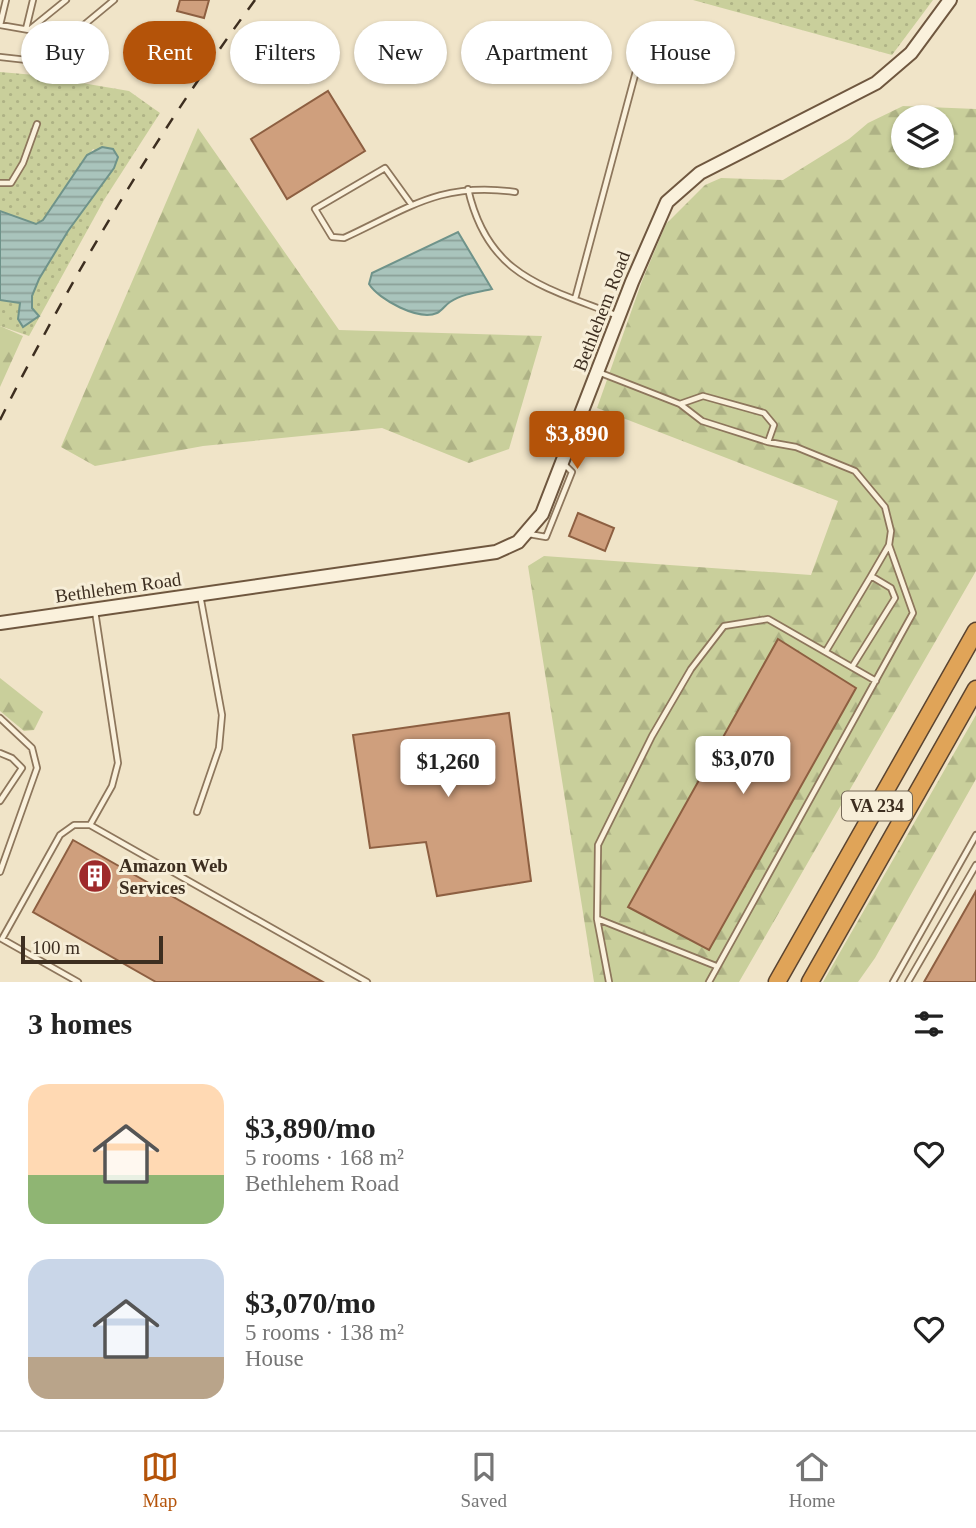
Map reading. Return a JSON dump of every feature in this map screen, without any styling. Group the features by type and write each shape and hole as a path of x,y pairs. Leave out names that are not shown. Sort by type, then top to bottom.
{"highway":[{"name":"VA 234","path":"777,982 976,631"},
{"name":"VA 234","path":"810,982 976,689"}],"street":[{"name":"Bethlehem Road","path":"0,623 496,552 528,534 542,513 563,463 659,214 676,191 700,173 877,83 911,53 950,0"}],"lane":[{"path":"6,0 0,25 21,28"},
{"path":"28,21 33,0"},
{"path":"36,21 66,0"},
{"path":"0,57 36,61 44,58 114,0"},
{"path":"575,299 633,84"},
{"path":"0,183 11,183 23,163 37,124"},
{"path":"411,204 384,168 315,209 332,237 344,238 411,204 440,193 468,189 515,192"},
{"path":"468,189 482,232 508,266 528,280 619,316"},
{"path":"597,372 680,404 702,421 768,442 796,447 855,471 885,507 891,531 889,545 826,651"},
{"path":"680,404 703,396 764,412 774,425 768,442"},
{"path":"709,982 913,612 889,545"},
{"path":"852,667 895,598 891,588 872,576"},
{"path":"197,811 215,767 222,730 219,694 200,595"},
{"path":"90,825 112,786 118,763 94,610"},
{"path":"609,982 597,919 598,845 684,680 724,626 768,619 876,681"},
{"path":"0,718 32,748 37,768 0,872"},
{"path":"0,753 12,758 22,768 0,801"},
{"path":"78,982 1,941 60,835 74,825 90,825 367,982"},
{"path":"893,982 973,847 976,835"},
{"path":"908,982 976,865"},
{"path":"597,919 717,966"}],"green space":[{"path":"693,0 933,0 892,55"},
{"path":"0,72 21,74 21,84 88,84 129,91 160,113 104,200 29,336 0,326 0,300 20,302 28,323 38,316 32,308 32,295 39,279 68,231 114,168 118,157 93,149 43,220 36,224 0,211"},
{"path":"954,108 976,109 976,571 739,982 594,982 528,566 544,556 811,575 838,501 597,408 642,281 666,224 705,185 721,178 783,180 849,139 868,123 891,112 891,168 954,168"},
{"path":"198,128 339,330 542,336 509,449 469,463 382,428 203,446 95,466 61,447"},
{"path":"0,326 23,336 0,387"},
{"path":"0,678 43,712 34,730 24,731 0,711"},
{"path":"976,715 976,779 875,958 858,982 823,982"}],"water":[{"path":"102,147 113,149 118,157 114,168 68,231 39,279 32,296 32,308 39,316 23,327 18,319 20,303 0,300 0,211 36,224 43,220 87,155"},
{"path":"458,232 492,289 460,297 439,312 429,315 410,312 390,302 369,284 372,273"}],"building":[{"path":"180,0 209,0 204,18 177,11"},
{"path":"328,91 365,151 287,199 251,139"},
{"path":"578,513 614,528 605,551 569,536"},
{"path":"778,639 856,688 709,950 628,907"},
{"path":"509,713 531,881 437,896 426,842 370,848 353,735"},
{"name":"Amazon Web Services","path":"73,840 323,982 156,982 33,912"},
{"path":"976,891 976,982 924,982"}],"railway":[{"path":"0,420 57,311 119,204 184,101 255,0"}],"place":[{"name":"Amazon Web Services","path":"95,876"}]}
